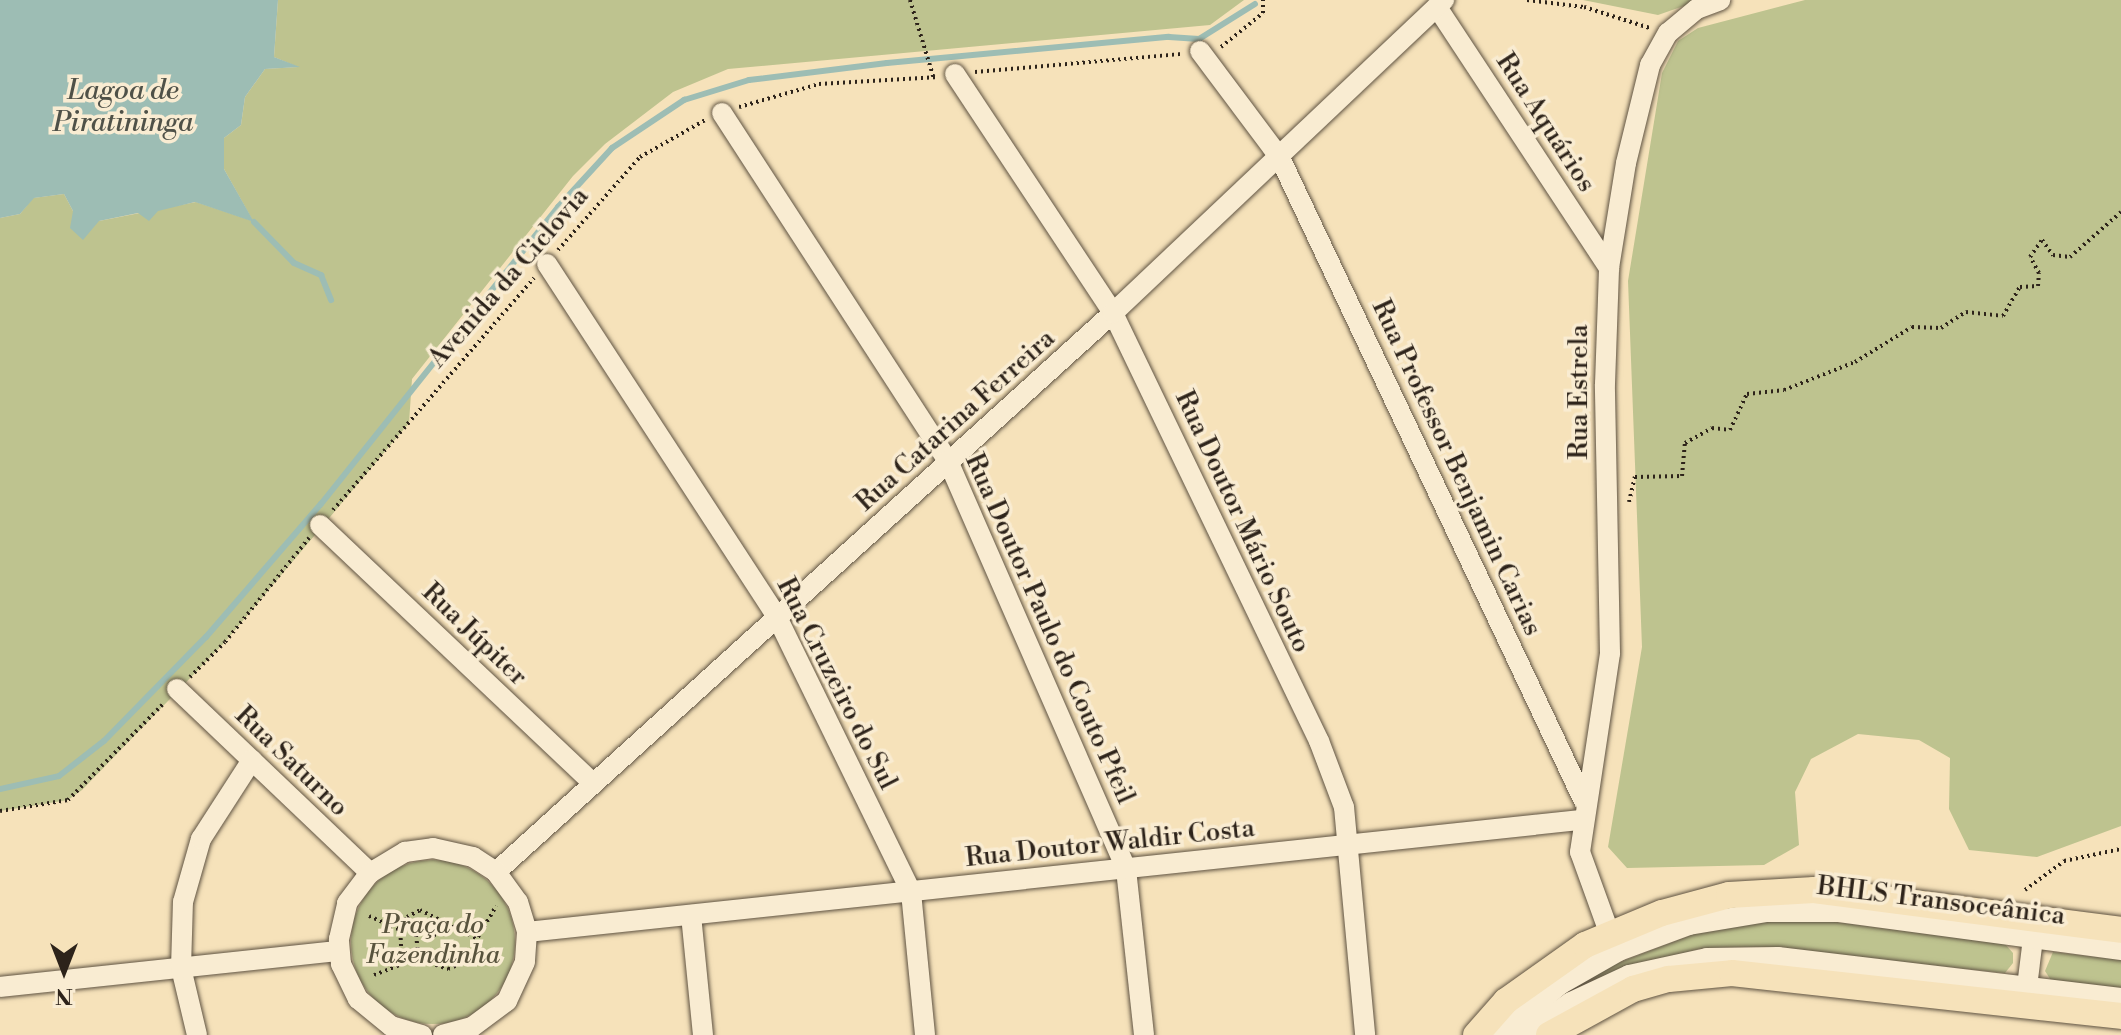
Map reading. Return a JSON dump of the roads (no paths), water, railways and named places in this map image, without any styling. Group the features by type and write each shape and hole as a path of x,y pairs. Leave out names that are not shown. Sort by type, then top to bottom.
{"main road":[{"path":"1476,1035 1506,1001 1555,963 1609,932 1729,895 1814,890 2121,930"},
{"path":"1549,1035 1633,989 1669,979 1732,973 2121,1016"}],"street":[{"name":"Rua Estrela","path":"1583,811 1603,719 1610,653 1605,399 1609,268 1638,107 1650,65 1668,33 1697,9 1720,0"},
{"name":"Rua Catarina Ferreira","path":"496,872 1113,313 1440,4"},
{"name":"Rua Aquários","path":"1440,4 1609,268"},
{"name":"Rua Professor Benjamin Carias","path":"1200,51 1280,158 1583,811"},
{"name":"Rua Doutor Mário Souto","path":"955,74 1113,313 1319,741 1344,807 1365,1035"},
{"name":"Rua Doutor Paulo do Couto Pfeil","path":"722,113 948,461 1126,869 1144,1035"},
{"name":"Rua Cruzeiro do Sul","path":"547,264 778,619 911,892 925,1035"},
{"name":"Rua Júpiter","path":"320,525 593,783"},
{"name":"Rua Saturno","path":"177,689 370,873"},
{"path":"197,1035 181,968 182,913 190,870 217,809 252,760"},
{"name":"Rua Doutor Waldir Costa","path":"527,932 1348,845 1583,811"},
{"path":"1583,811 1582,867 1609,932"},
{"path":"422,1035 372,1026 351,988 339,951 347,903 370,873 405,852 433,848 473,857 496,872 511,889 527,932 525,962 515,989 496,1012 473,1031 443,1035"},
{"name":"BHLS Transoceânica","path":"1500,1035 1573,977 1619,951 1689,925 1767,912 1839,912 2121,950"},
{"path":"691,915 703,1035"},
{"path":"2027,987 2033,938"},
{"path":"0,987 339,951"},
{"path":"1524,1035 1571,1002 1629,975 1707,958 1778,957 2121,998"}],"water":[{"name":"Lagoa de Piratininga","path":"0,0 278,0 274,57 300,67 265,69 245,97 241,125 224,138 224,169 254,222 195,202 158,211 149,221 138,213 99,221 83,240 70,228 73,211 64,194 34,198 20,214 0,218"}],"waterway":[{"path":"0,789 59,776 104,741 206,637 321,504 558,207 612,148 684,100 749,80 887,63 1169,37 1199,39 1255,4"},
{"path":"254,222 294,263 321,275 331,300"}],"park label":[{"name":"Praça do Fazendinha","path":"433,941"}]}
